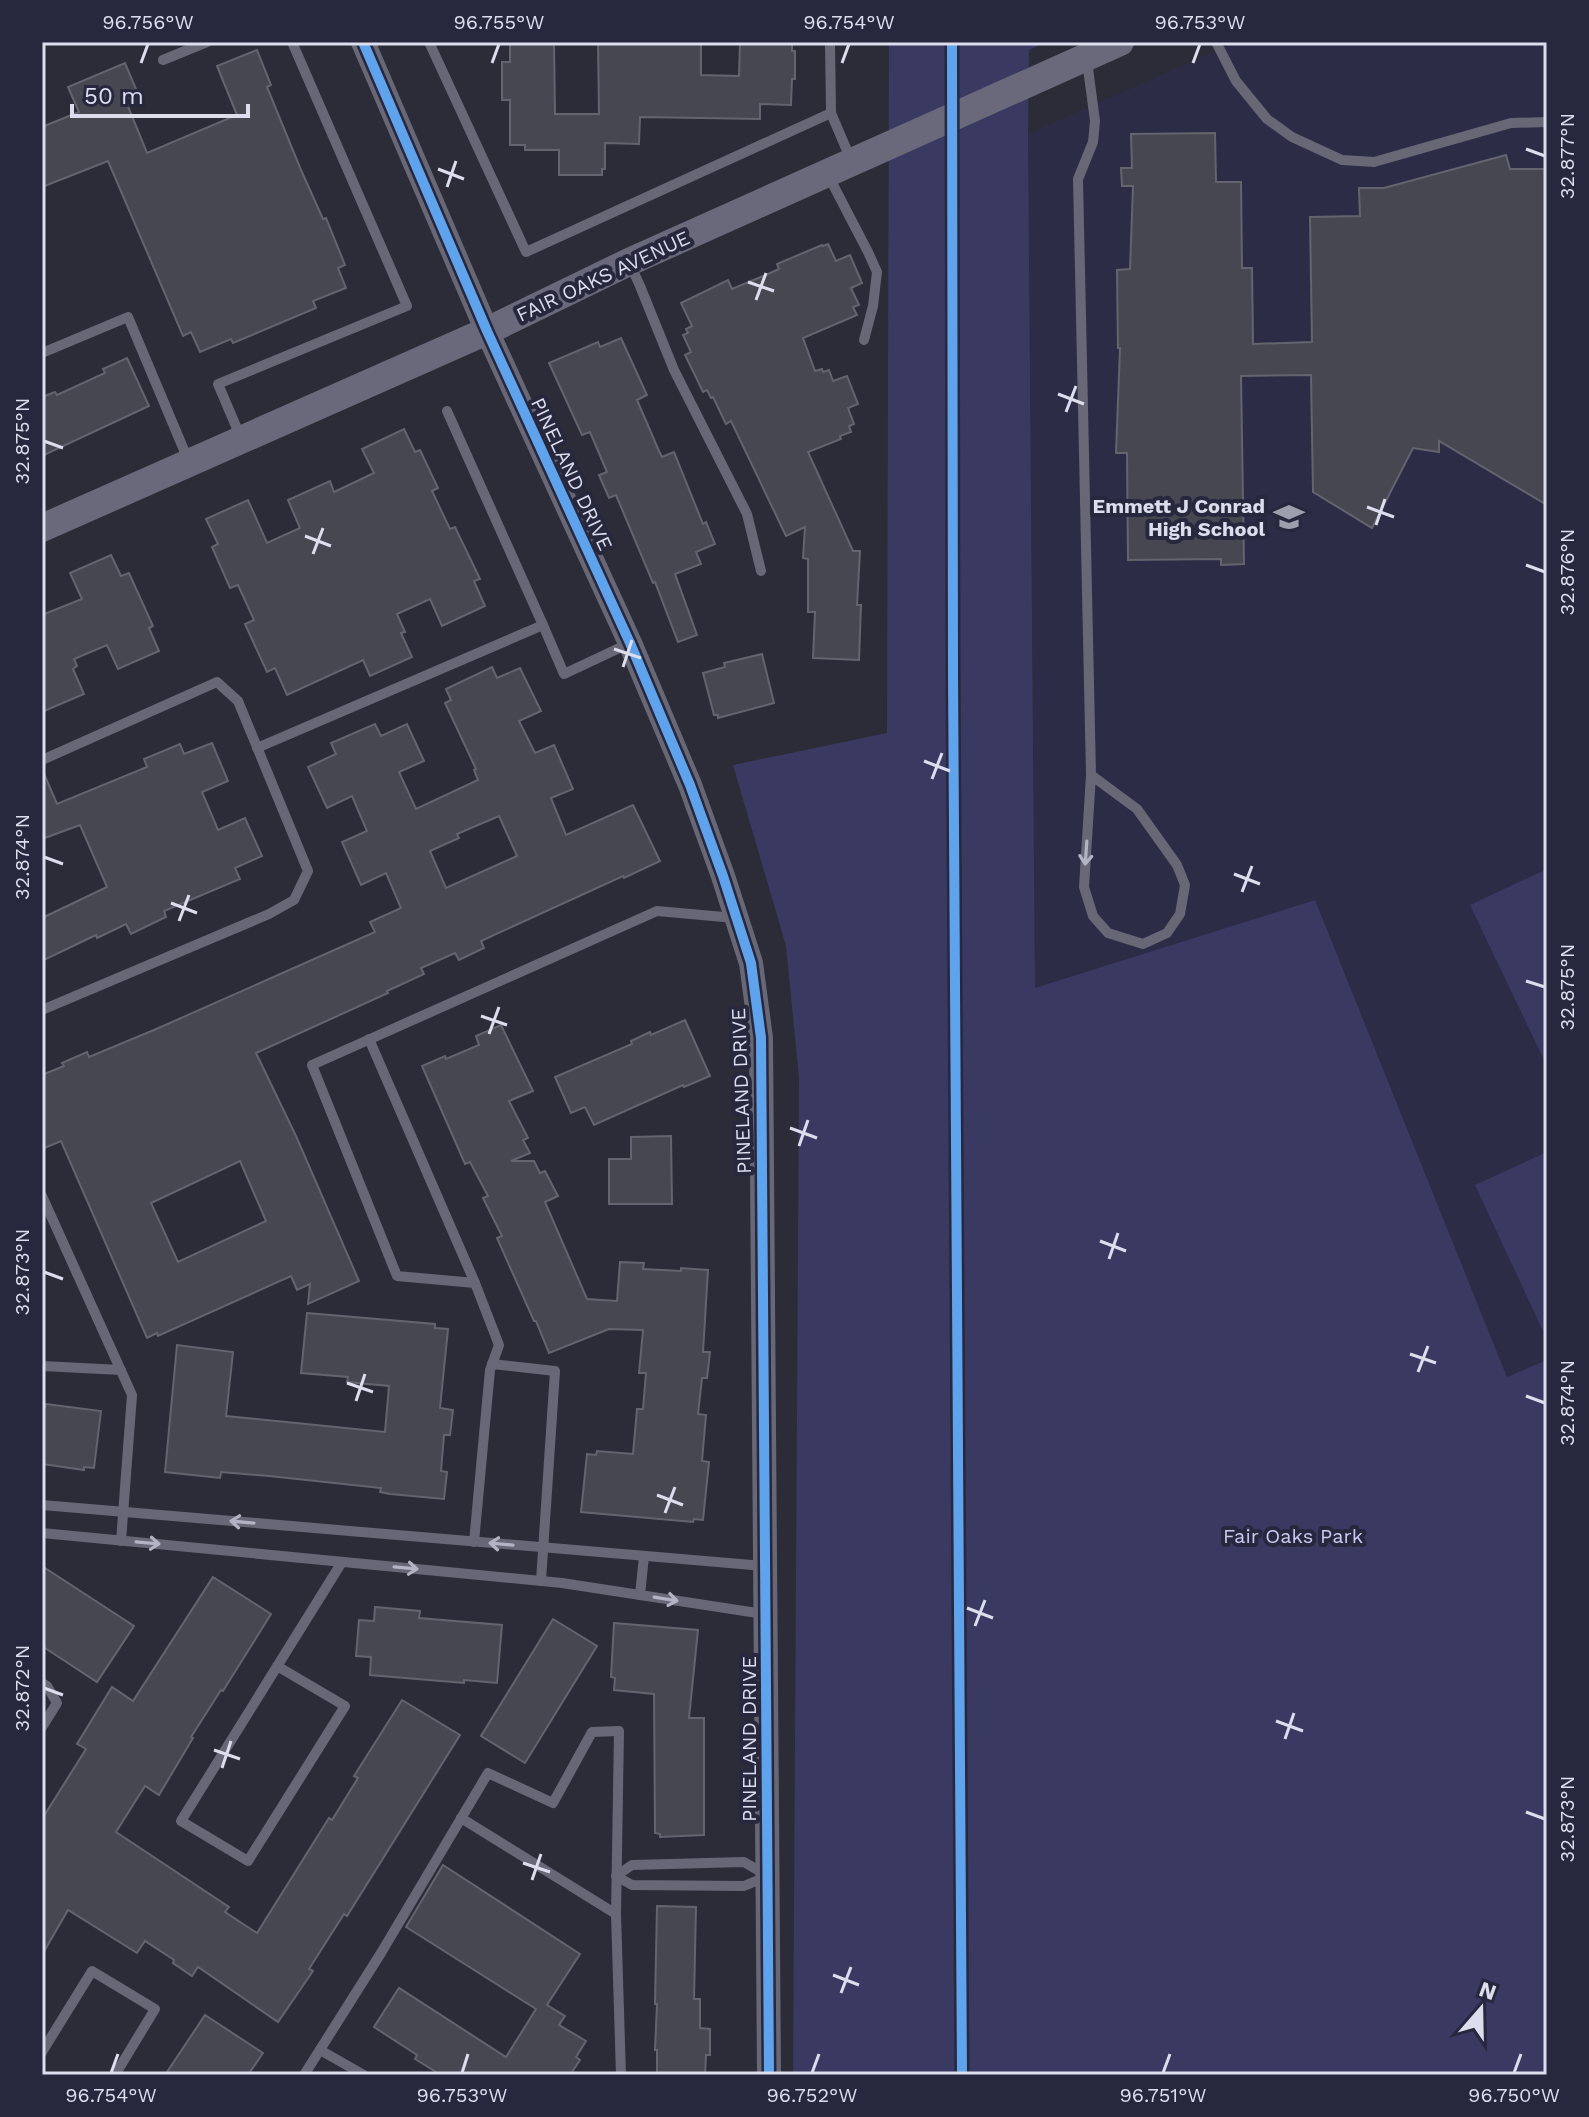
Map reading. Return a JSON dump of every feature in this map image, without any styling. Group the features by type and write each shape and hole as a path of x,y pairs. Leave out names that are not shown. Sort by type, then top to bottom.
{"main road":[{"name":"FAIR OAKS AVENUE","path":"42,528 487,331 629,262 1120,42"}],"street":[{"name":"PINELAND DRIVE","path":"363,42 487,331 630,643 690,785 751,963 761,1038 769,2075"}],"lane":[{"path":"163,60 207,42"},
{"path":"242,439 218,384 407,306 292,42"},
{"path":"429,42 526,252 831,113"},
{"path":"830,42 831,113 840,167 877,272 873,306 864,340"},
{"path":"1216,42 1236,81 1267,119 1292,137 1342,160 1374,162 1511,123 1547,122"},
{"path":"1087,57 1095,121 1093,142 1078,179 1091,775 1084,887 1093,916 1108,933 1143,944 1167,933 1180,914 1185,885 1177,865 1137,809 1091,775"},
{"path":"629,262 674,370 747,514 761,571"},
{"path":"42,353 128,317 189,463"},
{"path":"447,411 564,674 630,643"},
{"path":"257,748 543,625"},
{"path":"42,760 217,682 238,701 308,871 294,900 269,914 42,1010"},
{"path":"475,1283 397,1276 312,1065 657,911 737,918"},
{"path":"369,1039 499,1345 492,1364 474,1542"},
{"path":"42,1196 132,1395 121,1541"},
{"path":"492,1364 555,1371 541,1581"},
{"path":"42,1366 121,1370"},
{"path":"42,1505 766,1566"},
{"path":"42,1533 541,1581 766,1614"},
{"path":"640,1595 644,1556"},
{"path":"277,1666 345,1706 248,1861 181,1821 277,1666 342,1562"},
{"path":"42,1683 57,1703 42,1727"},
{"path":"304,2075 488,1773 553,1803 592,1732 619,1731 616,1914 621,2075"},
{"path":"461,1818 616,1914"},
{"path":"616,1876 632,1865 744,1862 768,1876"},
{"path":"616,1876 632,1885 744,1886 768,1876"},
{"path":"42,2052 92,1971 155,2009 115,2075"},
{"path":"320,2050 364,2075"}],"shaded area":[{"name":"Emmett J Conrad High School","path":"1236,42 1547,42 1547,1360 1508,1378 1315,900 1035,989 1028,134"}],"green space":[{"name":"Fair Oaks Park","path":"889,42 1046,42 1029,50 1028,134 1035,988 1315,900 1507,1377 1547,1360 1547,2075 793,2075 799,1077 786,946 733,765 887,733"},
{"path":"1547,869 1547,1059 1544,1060 1470,905"},
{"path":"1547,1152 1547,1329 1543,1331 1475,1185"}],"building":[{"path":"510,42 554,42 555,114 599,114 598,42 701,42 701,75 739,76 740,42 792,42 795,79 792,79 791,105 760,104 760,119 640,117 639,144 605,143 605,169 602,169 602,175 559,175 559,150 525,150 525,145 510,145 510,100 502,100 502,62 510,62"},
{"path":"257,50 271,85 267,87 345,265 338,268 346,288 313,301 316,308 233,343 231,339 200,352 191,332 183,336 108,161 42,187 42,127 79,112 68,87 125,63 138,94 125,99 147,153 237,115 217,66"},
{"path":"1215,133 1216,182 1241,182 1242,268 1252,268 1253,344 1312,342 1310,217 1360,216 1359,188 1384,188 1506,155 1510,169 1547,169 1547,505 1439,441 1439,452 1413,448 1372,528 1313,492 1311,375 1241,376 1244,564 1221,565 1221,559 1128,560 1127,453 1116,453 1120,348 1117,270 1130,269 1133,186 1122,186 1121,168 1132,168 1131,134"},
{"path":"828,244 836,261 850,255 862,283 851,288 859,305 853,307 857,315 803,338 815,371 829,370 833,381 847,376 858,404 848,408 854,424 849,426 851,432 808,452 853,551 860,551 857,605 861,605 859,660 813,658 815,612 808,612 808,559 803,558 805,527 786,536 731,421 726,424 713,397 707,390 703,392 685,355 691,352 683,335 692,326 681,303 728,280 732,289 779,269 777,264"},
{"path":"621,338 647,395 637,400 659,451 662,457 674,452 703,524 706,522 715,544 696,552 701,564 675,574 697,635 678,642 616,495 609,498 599,475 607,472 590,432 582,435 549,363 598,342 600,347"},
{"path":"127,358 149,406 42,456 42,397 55,392 57,395 105,373 103,369"},
{"path":"404,429 415,452 420,450 438,488 432,491 450,529 455,527 480,579 474,581 485,606 442,626 430,599 397,614 405,632 401,633 412,657 370,676 363,660 287,695 275,668 267,672 245,624 254,620 238,585 230,588 212,547 218,544 206,519 248,500 267,543 300,528 288,500 330,481 334,492 374,473 362,449"},
{"path":"111,555 121,576 129,573 153,626 149,628 159,651 118,669 107,645 74,659 77,666 73,669 84,694 42,712 42,615 82,599 70,573"},
{"path":"762,654 774,703 718,718 714,715 703,673 725,667 724,663"},
{"path":"492,667 497,678 520,668 541,711 519,721 535,753 554,745 573,789 551,798 566,835 633,805 660,861 481,941 484,948 459,960 455,953 421,968 424,974 388,993 256,1053 359,1281 308,1304 310,1284 297,1290 291,1276 158,1336 157,1333 147,1338 61,1141 42,1149 42,1075 87,1052 89,1057 154,1030 375,932 370,922 401,908 386,873 361,885 342,842 367,831 352,796 327,808 308,767 336,754 331,743 375,724 381,736 407,724 424,761 399,772 416,809 478,780 476,769 445,703 451,700 446,689","holes":["499,816 517,856 446,888 430,851 459,838 457,834","240,1161 266,1221 178,1262 151,1203"]},
{"path":"212,743 228,781 202,792 218,830 245,818 262,856 235,868 240,879 164,911 166,917 131,934 126,924 42,961 42,918 107,887 80,825 42,839 42,769 57,804 147,767 144,759 180,744 184,754"},
{"path":"685,1020 710,1076 594,1125 585,1107 571,1113 555,1077 632,1044 631,1041 650,1032 651,1035"},
{"path":"501,1025 533,1091 509,1101 528,1138 523,1140 530,1153 511,1161 534,1161 540,1173 545,1171 558,1196 545,1202 587,1299 617,1301 620,1262 644,1263 643,1269 708,1270 703,1352 710,1352 707,1378 702,1378 698,1414 706,1415 702,1461 709,1462 703,1520 694,1519 693,1522 581,1512 587,1454 596,1455 597,1451 633,1454 637,1409 643,1409 646,1373 639,1373 643,1330 609,1329 549,1353 534,1321 497,1238 502,1236 483,1198 488,1196 470,1162 465,1164 422,1066 479,1045 476,1036"},
{"path":"671,1136 672,1204 609,1204 609,1159 631,1159 631,1137"},
{"path":"307,1313 435,1324 435,1328 448,1329 440,1408 453,1410 450,1435 444,1435 441,1471 447,1472 444,1499 390,1494 380,1492 381,1488 269,1476 221,1472 220,1478 165,1472 177,1345 233,1352 226,1416 385,1432 389,1386 347,1382 348,1377 301,1373"},
{"path":"42,1406 101,1411 94,1468 84,1467 84,1470 42,1464"},
{"path":"42,1566 134,1626 97,1682 42,1646"},
{"path":"213,1577 271,1614 191,1737 159,1795 145,1786 116,1832 229,1907 225,1912 257,1933 329,1818 332,1820 358,1778 354,1776 402,1700 460,1735 278,2022 198,1967 192,1976 145,1941 137,1953 68,1910 42,1955 42,1819 86,1749 77,1744 112,1687 133,1701"},
{"path":"375,1607 420,1611 419,1618 502,1625 497,1683 370,1675 371,1657 356,1656 359,1620 374,1621"},
{"path":"553,1619 597,1646 525,1763 481,1736"},
{"path":"614,1623 698,1630 689,1718 704,1718 704,1835 660,1837 655,1833 654,1694 614,1690 615,1678 611,1677"},
{"path":"443,1865 580,1954 547,2005 565,2016 559,2025 586,2041 576,2057 580,2060 570,2075 441,2075 374,2027 399,1988 506,2057 536,2009 406,1927"},
{"path":"657,1906 696,1907 694,1999 700,1999 700,2028 710,2029 710,2055 706,2055 705,2075 657,2075"},
{"path":"205,2015 263,2053 248,2075 165,2075"}],"cycle path":[{"path":"363,42 487,331 630,643 690,785 751,963 761,1038 769,2075"},
{"path":"952,42 962,2075"}],"place":[{"name":"Emmett J Conrad High School","path":"1289,517"}]}
